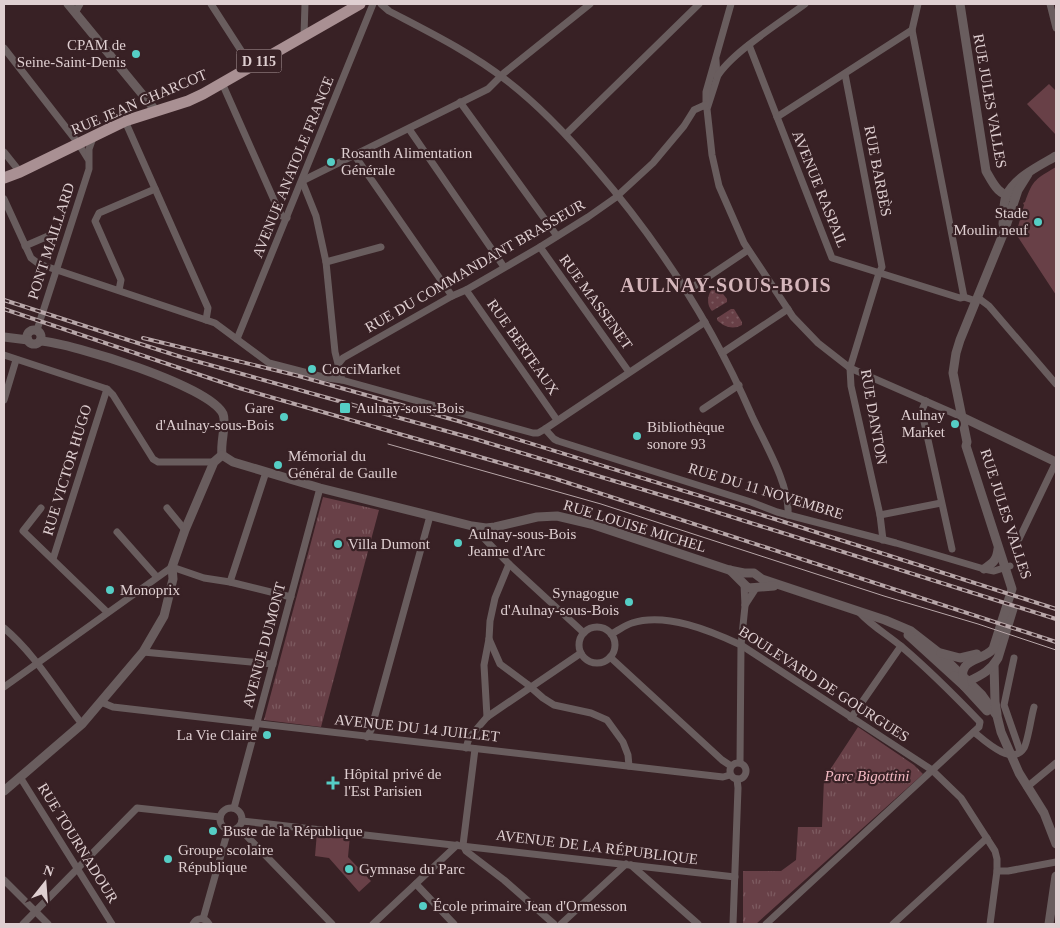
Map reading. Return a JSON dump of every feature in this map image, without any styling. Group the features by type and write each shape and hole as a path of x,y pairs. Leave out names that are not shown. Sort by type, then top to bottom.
{"main road":[{"name":"RUE JEAN CHARCOT","path":"4,178 125,121 188,101 222,84 360,4"}],"street":[{"path":"68,4 156,111"},
{"path":"74,13 80,4"},
{"path":"211,4 251,66"},
{"path":"304,36 305,4"},
{"name":"AVENUE ANATOLE FRANCE","path":"237,340 373,4"},
{"path":"381,4 389,11 456,46 501,76 551,118 618,195 686,291 722,353 762,434 787,496 788,515"},
{"path":"342,380 335,352 326,262 316,216 302,181 488,89 501,76 590,4"},
{"path":"566,134 700,4"},
{"path":"731,4 706,92 706,107 712,155 719,186 728,210 748,250 801,326 828,352 850,368 962,417 1056,462 1018,539"},
{"path":"706,107 717,78 726,65 749,45 805,4"},
{"path":"918,4 912,30 964,297"},
{"name":"RUE JULES VALLES","path":"960,4 986,171 997,190 1011,197 1004,232 960,340 953,373 966,446 998,549 1016,584 1000,639"},
{"path":"1050,4 1056,28"},
{"path":"777,117 912,30"},
{"name":"AVENUE RASPAIL","path":"749,45 832,258 960,298 977,299"},
{"path":"4,48 78,143 89,160"},
{"path":"716,60 720,65 726,65"},
{"path":"716,60 717,78"},
{"name":"RUE BARBÈS","path":"845,74 882,267 879,273"},
{"path":"222,84 278,209 282,216 287,218"},
{"path":"460,102 557,236"},
{"name":"RUE DU COMMANDANT BRASSEUR","path":"339,363 343,358 540,248 588,217 618,195 653,162 684,126 694,110 706,107"},
{"path":"125,121 208,308 206,320"},
{"path":"409,129 504,267"},
{"name":"PONT MAILLARD","path":"28,340 30,332 38,329 89,169 89,149 94,135"},
{"path":"4,152 20,172"},
{"path":"355,156 452,296"},
{"path":"1011,197 1028,174 1056,156"},
{"path":"119,290 120,280 95,221 99,213 155,189"},
{"path":"4,199 32,260 38,264 219,325 269,363 342,380 533,433 538,433 545,429 704,322"},
{"path":"26,246 54,233"},
{"path":"326,262 381,247"},
{"name":"RUE MASSENET","path":"540,248 629,372"},
{"path":"686,291 748,250"},
{"name":"RUE DANTON","path":"879,273 850,368 851,386 880,515 882,540"},
{"name":"RUE BERTEAUX","path":"466,290 557,420"},
{"path":"977,299 989,306 1056,384"},
{"path":"722,353 788,309"},
{"path":"38,329 41,335 40,341"},
{"path":"4,337 28,340 34,344 40,341 82,350 143,369 170,380 215,405 224,418 222,455 214,462 185,530 172,567 173,579 164,616 143,652 82,724 4,791"},
{"path":"4,355 107,389 113,395 153,459 158,462 214,462"},
{"path":"4,400 16,360"},
{"path":"703,409 739,385"},
{"name":"RUE VICTOR HUGO","path":"53,559 107,389"},
{"path":"926,401 922,410 952,549"},
{"path":"966,439 978,429 984,428"},
{"name":"RUE DU 11 NOVEMBRE","path":"545,429 556,440 788,515 984,569 994,571 1008,567"},
{"name":"RUE JULES VALLES","path":"966,439 1008,567"},
{"name":"RUE LOUISE MICHEL","path":"222,455 233,462 320,488 472,526 495,527 538,517 557,516 591,524 729,570 743,579 748,588 759,585 782,587 885,620 912,631 938,652 985,708 1001,732"},
{"path":"230,582 266,472"},
{"name":"AVENUE DUMONT","path":"234,808 320,488"},
{"path":"880,515 941,503"},
{"path":"41,508 23,531 107,612"},
{"path":"167,508 185,530"},
{"path":"367,737 371,730 430,516"},
{"path":"472,526 509,564 584,633"},
{"path":"117,532 156,576"},
{"path":"984,569 993,564 997,558 998,549"},
{"path":"487,716 484,665 490,621 496,598 509,564"},
{"path":"4,687 156,576 172,567 204,578 230,582 291,597"},
{"name":"RUE LOUISE MICHEL","path":"743,579 754,573 759,585"},
{"path":"740,763 741,645 745,606 743,579"},
{"path":"745,606 759,585"},
{"name":"RUE LOUISE MICHEL","path":"862,613 871,624 901,646 980,722 979,727 974,732"},
{"name":"RUE LOUISE MICHEL","path":"862,613 909,635 982,694 997,716 1001,732"},
{"name":"BOULEVARD DE GOURGUES","path":"611,634 631,623 650,619 666,620 725,637 741,645 932,770 961,798 994,851 997,871 990,924"},
{"path":"4,628 19,640 37,662 82,724"},
{"path":"595,628 601,628 611,634 615,643 613,653 606,661 594,663 584,658 581,653 580,642 584,633 595,628"},
{"path":"489,639 500,664 543,698 554,705 591,712 606,720 623,742 628,755 629,766"},
{"path":"962,679 967,664 990,653 1000,639"},
{"path":"997,716 994,664 1000,639"},
{"path":"851,718 901,646"},
{"path":"938,652 960,658 993,649"},
{"path":"143,652 273,664"},
{"path":"466,748 469,738 487,716 581,653"},
{"path":"610,657 722,760 731,766 738,788 733,924"},
{"path":"1014,658 1004,705 1020,751"},
{"path":"962,679 984,674 994,664"},
{"name":"AVENUE DU 14 JUILLET","path":"101,702 113,707 724,778 734,777"},
{"path":"766,924 974,732 990,745 1011,755 1024,748 1034,707"},
{"path":"1001,732 1019,773 1044,814 1056,844"},
{"path":"373,924 460,845 475,749"},
{"path":"731,766 735,763 745,766 746,774 742,778 734,777"},
{"path":"1027,786 1056,763"},
{"name":"RUE TOURNADOUR","path":"20,777 112,924"},
{"path":"23,924 137,808 220,817"},
{"path":"234,808 241,814 240,824 234,830 228,830 222,826 220,817 223,810 234,808"},
{"path":"240,824 332,924"},
{"name":"AVENUE DE LA RÉPUBLIQUE","path":"240,824 368,834 735,877"},
{"path":"203,919 228,830"},
{"path":"893,924 987,838"},
{"path":"460,845 504,880 554,924"},
{"path":"997,871 1008,871 1056,862"},
{"path":"561,924 628,865 698,924"},
{"path":"1048,924 1056,876"},
{"path":"4,880 48,924"},
{"path":"416,884 454,924"},
{"path":"193,924 196,920 203,919 209,924"}],"green space":[{"path":"1049,84 1056,91 1056,135 1027,104"},
{"name":"Stade Moulin neuf","path":"1056,167 1056,295 1016,234 1023,203 1030,189 1036,180"},
{"path":"716,285 727,299 727,302 712,311 708,297"},
{"path":"734,309 742,325 729,327 717,320 717,318"},
{"path":"323,497 379,510 321,727 264,720"},
{"name":"Parc Bigottini","path":"858,727 914,765 923,774 756,924 743,924 743,871 781,871 796,860 798,827 822,827 824,779"},
{"name":"Gymnase du Parc","path":"317,832 350,836 348,857 371,881 359,892 329,858 315,856"}],"tram line":[{"path":"388,444 601,504 1056,650"}],"railway":[{"path":"4,300 181,357 475,439 694,505 1056,619"},
{"path":"4,309 239,388 553,478 1056,642"},
{"path":"143,338 295,375 458,421 778,520 1056,609"}],"place":[{"name":"CPAM de Seine-Saint-Denis","path":"136,54"},
{"name":"Rosanth Alimentation Générale","path":"331,162"},
{"name":"Stade Moulin neuf","path":"1038,222"},
{"name":"CocciMarket","path":"312,369"},
{"name":"Aulnay-sous-Bois","path":"345,408"},
{"name":"Gare d'Aulnay-sous-Bois","path":"284,417"},
{"name":"Aulnay Market","path":"955,424"},
{"name":"Bibliothèque sonore 93","path":"637,436"},
{"name":"Mémorial du Général de Gaulle","path":"278,465"},
{"name":"Aulnay-sous-Bois Jeanne d'Arc","path":"458,543"},
{"name":"Villa Dumont","path":"338,544"},
{"name":"Monoprix","path":"110,590"},
{"name":"Synagogue d'Aulnay-sous-Bois","path":"629,602"},
{"name":"La Vie Claire","path":"267,735"},
{"name":"Hôpital privé de l'Est Parisien","path":"333,783"},
{"name":"Buste de la République","path":"213,831"},
{"name":"Groupe scolaire République","path":"168,859"},
{"name":"Gymnase du Parc","path":"349,869"},
{"name":"École primaire Jean d'Ormesson","path":"423,906"}],"district":[{"name":"AULNAY-SOUS-BOIS","path":"726,285"}]}
